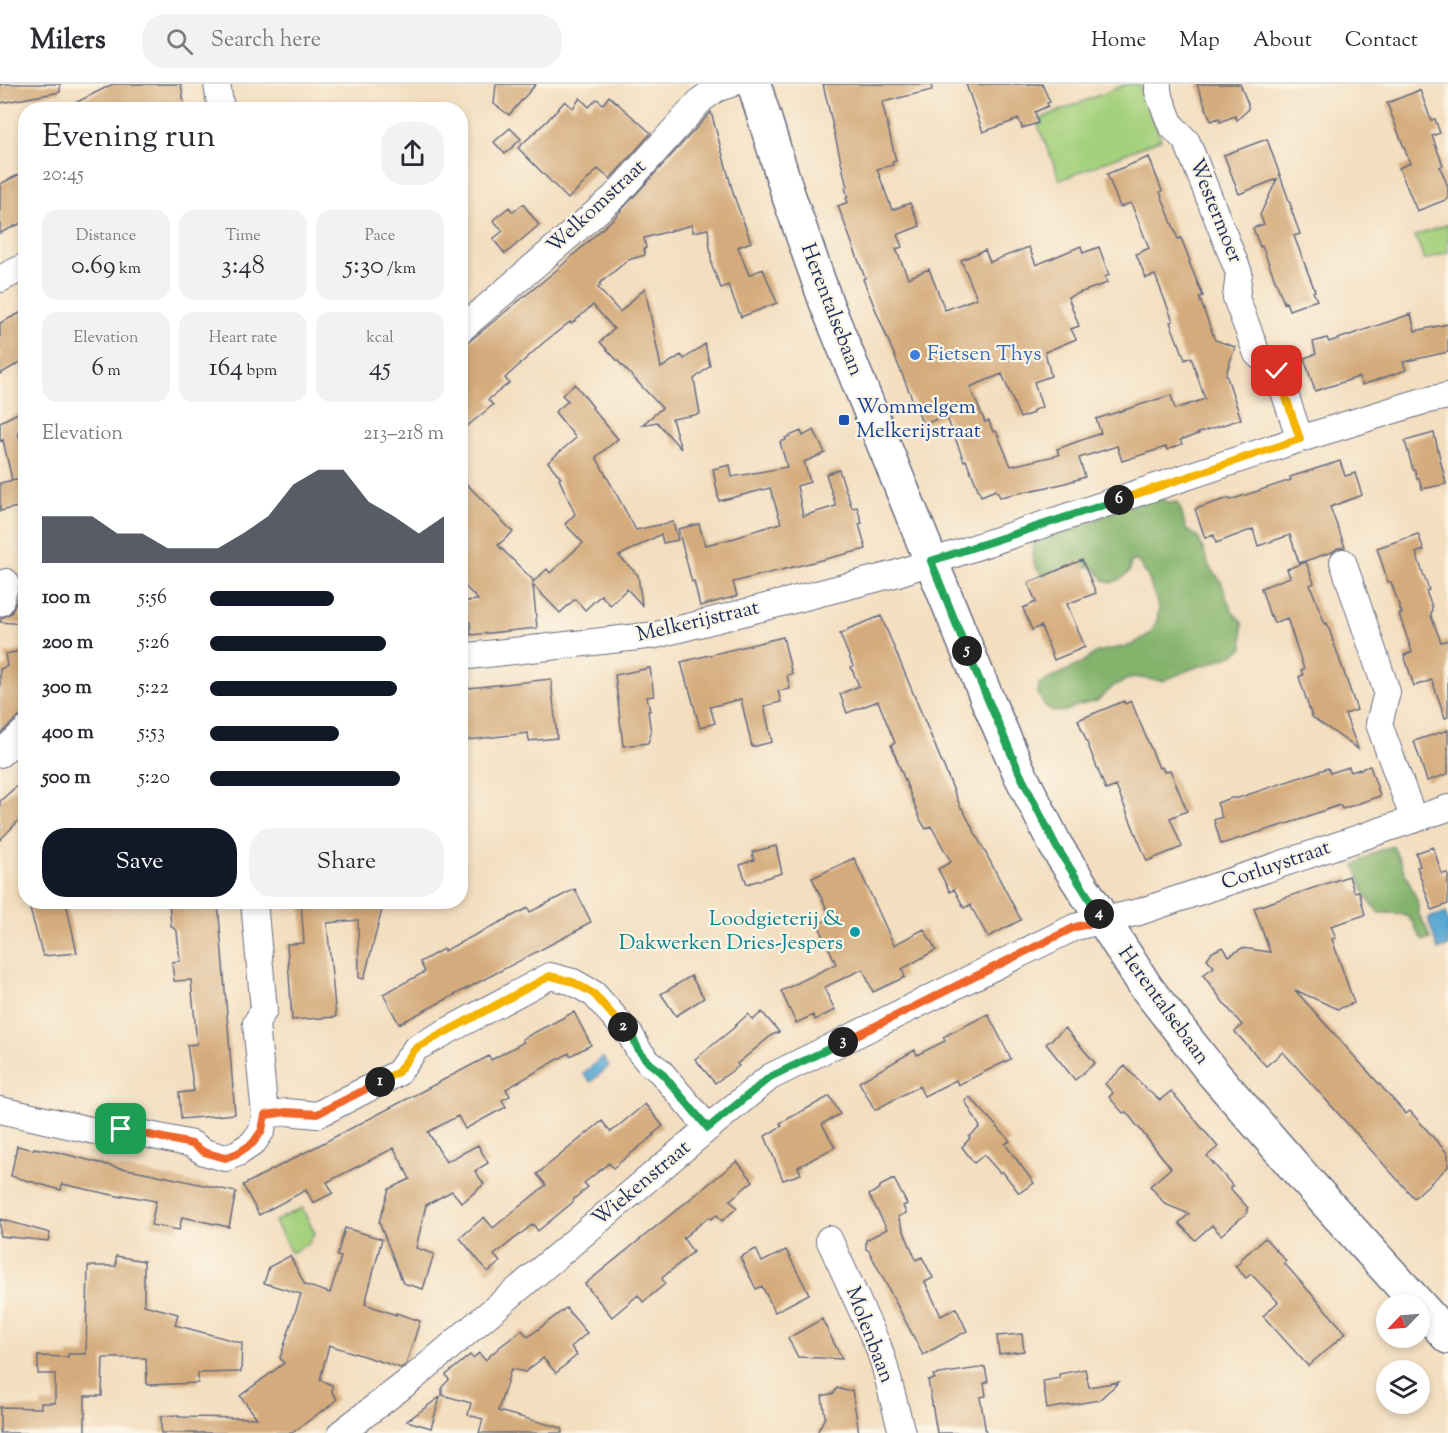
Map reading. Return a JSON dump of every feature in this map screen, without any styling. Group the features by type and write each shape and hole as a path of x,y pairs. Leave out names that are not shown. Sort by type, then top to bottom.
{"main road":[{"name":"Herentalsebaan","path":"754,84 826,305 988,701 1020,774 1056,846 1146,987 1213,1073 1306,1180 1448,1336"}],"street":[{"path":"217,84 220,102"},
{"name":"Welkomstraat","path":"468,323 615,196 701,100 716,88 731,84"},
{"name":"Westermoer","path":"1158,84 1158,92 1171,125 1187,142 1239,273 1236,298 1257,354 1277,371 1300,439"},
{"path":"0,279 18,270"},
{"name":"Melkerijstraat","path":"468,656 656,635 895,574 1300,439 1423,401 1448,396"},
{"path":"1343,562 1387,692 1379,724 1414,820"},
{"path":"0,754 18,737"},
{"name":"Corluystraat","path":"1103,921 1139,912 1448,808"},
{"path":"0,1110 104,1133 121,1129 192,1144 204,1152 225,1158 253,1143 262,1130 265,1115 256,1023 264,1010 255,909"},
{"name":"Wiekenstraat","path":"341,1433 413,1378 770,1077 1075,927 1103,921"},
{"path":"265,1115 287,1112 317,1114 398,1072 416,1048 550,976 573,982 594,994 632,1036 639,1051 649,1063 660,1071 708,1128"},
{"name":"Molenbaan","path":"829,1239 878,1346 902,1433"}],"green space":[{"path":"1127,84 1139,84 1161,139 1060,180 1038,125 1042,123 1040,119"},
{"path":"1448,224 1448,252 1425,260 1415,236"},
{"path":"1156,495 1169,503 1177,502 1186,529 1198,537 1210,568 1221,581 1233,612 1242,622 1243,648 1232,655 1162,681 1133,677 1115,685 1097,701 1066,711 1054,712 1044,705 1038,693 1039,684 1080,664 1097,652 1132,645 1151,633 1159,609 1148,577 1137,560 1130,563 1130,571 1126,575 1110,583 1104,580 1095,568 1089,566 1064,576 1046,578 1034,564 1033,546 1041,539 1058,532 1071,531"},
{"path":"1393,846 1417,900 1419,915 1430,939 1424,941 1419,936 1408,917 1394,913 1379,913 1366,897 1355,865 1373,853"},
{"path":"302,1208 315,1233 308,1244 291,1253 275,1221"}],"water":[{"path":"1445,913 1448,922 1448,946 1438,950 1428,918"},
{"path":"602,1057 609,1066 591,1082 583,1074"}],"building":[{"path":"0,84 60,84 60,92 0,103"},
{"path":"113,84 181,84 184,102 77,102"},
{"path":"496,84 536,84 509,115 494,104"},
{"path":"823,84 931,84 932,90 882,102 896,161 892,162 893,165 877,169 892,210 910,203 920,226 897,235 902,247 896,249 908,278 929,269 945,310 977,298 961,260 985,250 990,262 1029,247 1036,265 1081,246 1083,253 1099,247 1109,275 1105,277 1107,283 1068,297 1079,326 1071,329 1076,339 1045,352 1051,376 1034,382 1042,407 1020,418 1002,374 970,387 985,422 989,421 993,432 996,431 1011,466 1059,455 1057,449 1101,433 1096,419 1171,395 1175,409 1205,399 1191,357 1185,360 1178,343 1170,322 1173,321 1155,275 1146,278 1136,254 1149,248 1131,203 1120,207 1107,174 1149,157 1178,239 1181,238 1203,296 1199,297 1215,340 1235,347 1226,374 1241,419 1180,440 1182,444 1167,450 1166,447 1122,461 1117,446 1079,458 1085,477 1062,484 1000,497 996,490 981,496 946,415 923,425 863,279 865,278 838,206 848,202 845,188 847,187"},
{"path":"966,84 1042,84 1050,102 1047,103 1048,106 1035,112 1038,123 1022,128 1019,119 983,132"},
{"path":"1197,84 1240,84 1248,110 1237,120 1235,116 1220,122 1219,118 1211,121"},
{"path":"1420,90 1431,120 1435,119 1440,133 1432,136 1443,165 1440,167 1448,187 1448,199 1417,211 1399,168 1410,163 1387,103"},
{"path":"609,96 651,133 610,179 598,169 568,199 518,148 565,101 573,108 580,98 589,107 597,99 603,104"},
{"path":"711,112 734,196 751,242 738,247 749,275 763,269 777,303 741,317 728,285 721,288 712,266 708,229 693,232 692,225 644,238 645,255 628,260 599,284 601,286 598,288 620,312 645,288 661,368 681,355 684,359 705,344 710,366 694,379 700,414 672,419 681,449 657,422 642,425 662,408 600,342 614,329 593,305 571,324 570,322 543,343 505,378 509,383 488,400 493,405 468,425 468,342 559,268 615,217"},
{"path":"510,128 521,139 505,154 494,142"},
{"path":"1267,139 1300,234 1294,236 1317,300 1289,310 1253,228 1264,224 1260,215 1277,179 1239,194 1224,155"},
{"path":"18,175 18,225 0,233 0,184"},
{"path":"523,204 539,225 505,254 493,239 503,231 493,220 509,207 513,212"},
{"path":"18,314 18,364 0,374 0,323"},
{"path":"1411,314 1415,331 1448,324 1448,352 1403,362 1406,370 1362,385 1359,377 1315,391 1304,358 1316,354 1313,342 1327,338 1329,342"},
{"path":"575,384 618,439 596,457 636,530 673,522 678,540 663,543 661,534 619,556 638,575 642,605 627,589 610,605 601,595 585,610 575,599 560,613 533,585 537,628 471,635 470,622 468,622 468,601 478,600 468,589 468,485 513,532 498,545 533,582 547,569 550,573 583,543 565,524 575,514 559,479 561,478 548,462 576,438 555,412 568,401 562,395"},
{"path":"18,413 18,479 12,480 3,440 0,441 0,422"},
{"path":"814,430 825,453 804,462 810,482 797,486 803,516 836,506 826,474 839,470 852,508 857,507 866,549 733,582 737,596 700,606 678,529 699,524 705,545 781,523 770,488 719,501 713,469 730,465 732,477 787,467 780,442 801,431 803,436"},
{"path":"1434,433 1446,484 1422,489 1419,478 1417,479 1415,470 1413,470 1405,441"},
{"path":"1340,461 1345,476 1355,473 1362,495 1330,507 1345,547 1299,563 1290,535 1258,546 1253,529 1216,543 1214,535 1205,538 1195,509 1291,480 1290,477"},
{"path":"18,479 18,507 0,511 0,483"},
{"path":"1418,534 1424,550 1416,553 1429,590 1426,591 1432,607 1431,616 1441,642 1448,640 1448,717 1445,718 1432,680 1414,686 1404,655 1412,652 1399,614 1402,614 1377,548"},
{"path":"1082,560 1096,593 1067,604 1085,647 1054,660 1041,626 1032,630 1023,608 1036,602 1028,583"},
{"path":"1306,562 1314,583 1310,585 1325,624 1327,623 1357,710 1345,714 1358,749 1312,717 1299,677 1303,675 1301,670 1304,669 1287,618 1274,623 1261,588 1290,577 1287,569"},
{"path":"16,602 18,623 0,622 1,618 11,613"},
{"path":"881,616 961,808 1021,920 988,937 970,905 964,908 954,889 950,892 938,869 951,862 931,826 926,829 921,821 891,745 895,743 878,701 847,713 840,694 859,686 840,634"},
{"path":"783,637 792,674 787,675 790,689 778,691 781,702 764,706 772,742 752,747 741,699 710,707 715,723 700,728 681,662"},
{"path":"18,652 18,718 0,734 0,669 7,666 5,654"},
{"path":"650,668 654,696 647,697 651,733 648,743 623,746 615,675"},
{"path":"551,679 557,738 529,741 528,733 468,740 468,688"},
{"path":"1124,701 1125,704 1131,701 1159,768 1162,767 1164,772 1170,770 1187,811 1170,818 1182,847 1147,861 1116,786 1106,790 1078,720"},
{"path":"1448,730 1448,774 1427,781 1414,741"},
{"path":"1370,766 1380,796 1342,809 1340,805 1221,844 1214,820 1222,817 1217,803 1328,768 1330,773 1349,767 1351,772"},
{"path":"18,785 18,821 0,840 0,801"},
{"path":"776,846 782,873 747,884 740,865 754,860 752,852"},
{"path":"1433,847 1442,874 1448,873 1448,904 1432,910 1417,867 1420,866 1416,853"},
{"name":"Loodgieterij & Dakwerken Dries-Jespers","path":"854,858 894,945 924,929 936,950 902,969 905,977 873,992 863,969 829,985 824,988 835,1010 815,1020 813,1015 796,1023 781,991 836,964 818,924 831,918 812,878"},
{"path":"1349,876 1354,892 1359,891 1365,915 1331,926 1336,938 1332,939 1354,1003 1338,1009 1295,990 1406,1114 1410,1111 1448,1154 1448,1167 1414,1198 1283,1052 1266,1066 1235,1032 1242,1025 1203,975 1214,967 1207,959 1211,953 1223,947 1229,956 1242,948 1270,952 1254,908"},
{"path":"575,889 591,922 399,1024 383,994 425,972 420,962 528,908 530,912"},
{"path":"30,909 68,909 77,953 43,956"},
{"path":"170,909 218,909 235,1114 181,1119 179,1093 194,1091 187,1045 197,1044 191,980 174,981 172,962 180,961 177,931 171,926"},
{"path":"302,909 382,909 364,979 359,978 358,920 327,923 336,1017 292,1020 287,944 304,943"},
{"path":"691,976 704,998 676,1016 661,994"},
{"path":"574,1012 591,1045 570,1056 569,1053 506,1089 510,1096 502,1100 506,1107 465,1129 458,1116 428,1132 446,1162 478,1145 488,1163 475,1171 484,1184 462,1203 452,1191 426,1205 416,1248 434,1254 423,1289 403,1283 379,1222 389,1189 410,1179 394,1148 327,1182 333,1193 313,1203 306,1190 259,1215 243,1185 489,1056 491,1060 524,1042 522,1039"},
{"path":"762,1012 779,1032 772,1035 737,1064 739,1066 715,1083 695,1059 748,1014 753,1020"},
{"path":"988,1014 1011,1059 958,1085 956,1080 924,1096 919,1086 875,1110 859,1082 915,1050 917,1055 945,1041 943,1037"},
{"path":"1065,1028 1095,1063 1075,1080 1046,1044"},
{"path":"1125,1066 1147,1090 1160,1100 1171,1091 1218,1147 1207,1156 1233,1186 1230,1188 1248,1208 1246,1210 1248,1212 1221,1235 1212,1225 1195,1240 1179,1223 1189,1214 1165,1204 1150,1186 1171,1168 1126,1112 1123,1113 1109,1097 1113,1093 1105,1084"},
{"path":"830,1096 840,1114 822,1124 835,1147 798,1167 801,1174 783,1180 765,1136 782,1126 780,1123"},
{"path":"970,1097 1010,1141 1005,1144 1034,1183 1019,1193 1002,1171 1000,1173 984,1155 974,1163 962,1147 980,1127 965,1101"},
{"path":"645,1104 663,1126 613,1168 609,1163 584,1183 588,1187 538,1231 533,1224 494,1255 500,1262 488,1272 460,1238 484,1217 493,1228 546,1185 537,1174 602,1121 611,1132"},
{"path":"17,1146 57,1152 115,1167 236,1192 229,1227 182,1217 179,1230 151,1225 156,1201 122,1195 122,1197 62,1184 61,1190 11,1176"},
{"path":"737,1161 753,1181 730,1200 737,1208 722,1221 717,1215 711,1219 709,1217 683,1238 693,1252 662,1278 665,1284 643,1302 638,1295 612,1317 585,1284"},
{"path":"894,1179 907,1204 903,1206 906,1213 898,1217 916,1260 922,1257 933,1278 925,1282 941,1316 956,1308 967,1331 923,1355 866,1249 866,1240 887,1229 869,1195"},
{"path":"0,1219 50,1233 48,1241 0,1236"},
{"path":"345,1228 382,1239 365,1304 420,1321 406,1365 401,1368 329,1345 320,1380 332,1385 332,1392 337,1399 292,1433 161,1433 161,1416 257,1418 240,1396 284,1363 280,1358 301,1294 264,1283 269,1267 290,1256 305,1285 330,1293 341,1257 337,1256"},
{"path":"1265,1238 1346,1333 1308,1366 1263,1316 1278,1302 1251,1274 1246,1278 1235,1266"},
{"path":"756,1249 762,1262 786,1250 809,1294 775,1312 762,1286 756,1289 740,1257"},
{"path":"116,1256 144,1261 144,1305 178,1314 175,1325 242,1343 241,1372 198,1373 198,1383 147,1385 146,1358 103,1358 102,1396 85,1396 85,1433 0,1433 0,1407 41,1408 41,1403 55,1403 55,1374 38,1374 38,1356 68,1357 68,1354 86,1354 88,1266 116,1266"},
{"path":"566,1308 587,1333 571,1347 577,1355 556,1373 543,1358 525,1372 511,1369 498,1411 562,1428 562,1433 479,1433 483,1419 468,1415 471,1403 442,1395 442,1387 449,1380 446,1375 470,1355 473,1358 479,1353 485,1360 522,1330 528,1337"},
{"path":"822,1319 842,1359 798,1357 788,1338"},
{"path":"1022,1334 1024,1351 999,1354 997,1336"},
{"path":"985,1367 988,1382 984,1383 986,1396 980,1397 986,1433 937,1433 928,1380 935,1379 933,1375"},
{"path":"1085,1369 1089,1387 1119,1382 1099,1400 1047,1409 1043,1381 1060,1378 1059,1374"},
{"path":"837,1388 852,1390 859,1433 817,1433 825,1417 822,1396 834,1393"},
{"path":"440,1397 431,1428 407,1421"}],"place":[{"name":"Fietsen Thys","path":"915,355"},
{"name":"Wommelgem Melkerijstraat","path":"844,420"},
{"name":"Loodgieterij & Dakwerken Dries-Jespers","path":"855,932"}],"route":[{"path":"121,1129 192,1144 204,1152 225,1158 253,1143 262,1130 265,1115 287,1112 317,1114 398,1072 416,1048 550,976 573,982 594,994 632,1036 639,1051 649,1063 660,1071 708,1128 770,1077 1075,927 1103,921 1056,846 1020,774 931,561 1300,439 1277,371"}]}
